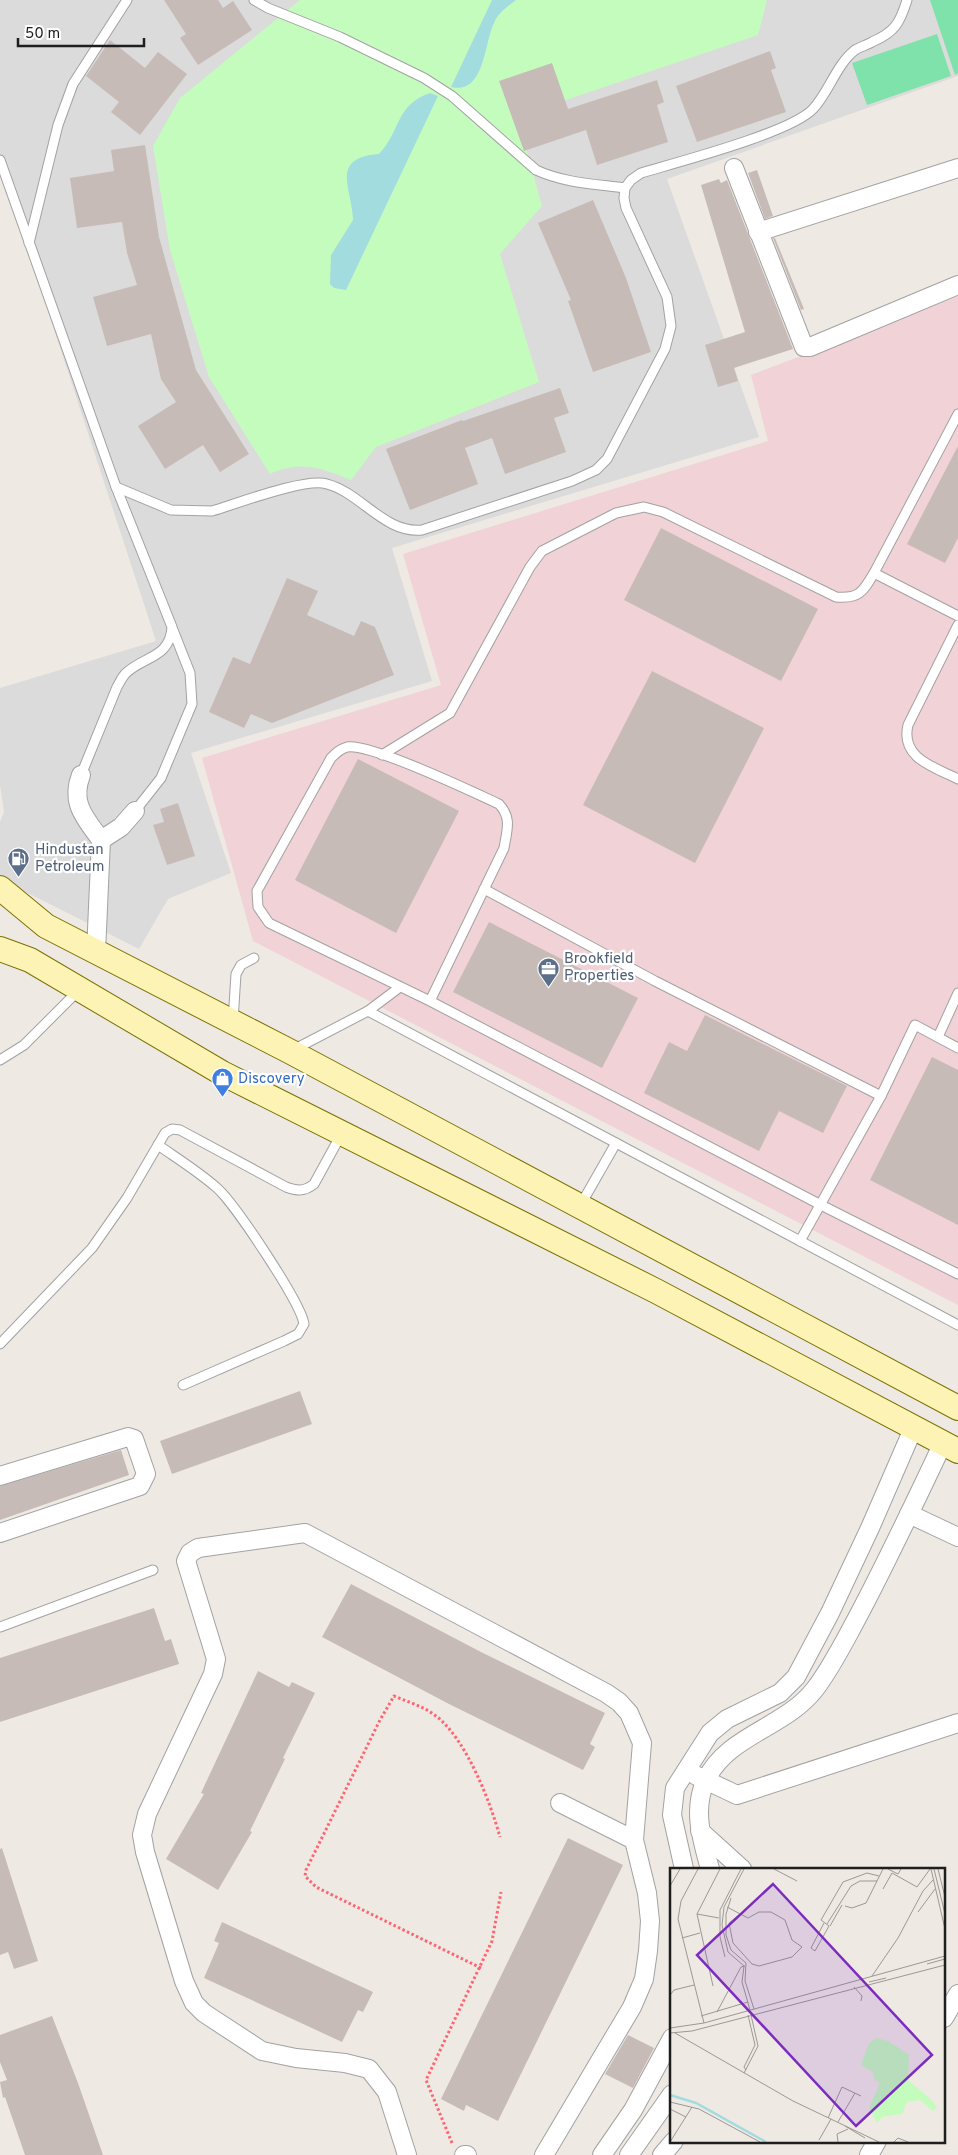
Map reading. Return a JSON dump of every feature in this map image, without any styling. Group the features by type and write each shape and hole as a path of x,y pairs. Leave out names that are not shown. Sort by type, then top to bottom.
{"main road":[{"path":"0,888 46,926 291,1052 958,1408"},
{"path":"0,908 24,921 46,926"},
{"path":"0,940 80,990 222,1072 656,1291 950,1447"},
{"path":"0,949 30,960"}],"street":[{"path":"734,168 798,335 802,344 807,348 958,285"},
{"path":"758,232 958,168"},
{"path":"81,775 76,795 83,815 101,840 96,952"},
{"path":"101,840 122,827 134,811"},
{"path":"684,1868 672,1814 675,1788 710,1734 727,1719 789,1686 830,1613 870,1528 913,1429"},
{"path":"0,1476 128,1437 134,1439 146,1474 140,1486 0,1533"},
{"path":"710,1868 700,1831 699,1810 705,1781 714,1763 726,1753 790,1714 815,1689 841,1648 909,1514 950,1447"},
{"path":"909,1514 958,1537"},
{"path":"870,1528 896,1541"},
{"path":"407,2155 386,2092 370,2070 345,2063 296,2058 262,2051 204,2013 194,2003 184,1981 145,1852 142,1835 147,1814 213,1674 216,1659 186,1561 190,1553 198,1548 305,1533 619,1702 629,1712 642,1743 634,1840 647,1893 650,1921 644,1979 632,2007 544,2155"},
{"path":"686,1769 705,1781 737,1795 958,1723"},
{"path":"560,1803 634,1840"},
{"path":"700,1831 741,1868"},
{"path":"946,2015 958,1994"},
{"path":"602,2155 633,2110 670,2042"},
{"path":"629,2155 670,2097"},
{"path":"662,2155 673,2142"},
{"path":"870,2155 876,2142"}],"lane":[{"path":"29,244 58,125 73,84 127,0"},
{"path":"254,0 268,8 340,37 424,78 452,96 536,170 551,177 569,181 625,188"},
{"path":"116,487 171,510 212,511 308,483 327,483 395,526 408,532 422,530 563,484 596,470 607,459 665,349 671,326 667,297 626,208 625,188 631,180 641,173 775,130 812,110 845,60 856,50 887,36 895,27 907,0"},
{"path":"0,160 116,487 190,674 192,704 161,778 134,811"},
{"path":"382,755 450,713 530,567 542,551 616,513 644,507 664,512 836,597 851,598 864,590 874,574 958,414"},
{"path":"874,574 958,616"},
{"path":"958,624 908,725 905,738 908,748 921,760 958,779"},
{"path":"81,775 117,687 125,674 156,656 165,647 171,637 172,627"},
{"path":"430,1001 504,848 509,822 507,813 499,804 382,755 348,747 338,751 331,758 257,891 258,907 270,923 430,1001 821,1205 958,1274"},
{"path":"484,889 655,982 881,1096"},
{"path":"233,1023 236,974 241,965 254,958"},
{"path":"291,1052 368,1011 400,987"},
{"path":"0,1060 24,1045 80,990"},
{"path":"938,1037 958,993"},
{"path":"368,1011 958,1325"},
{"path":"800,1241 881,1096 914,1025 958,1048"},
{"path":"0,1344 92,1248 127,1198 165,1133 172,1129 180,1130 286,1187 297,1191 308,1189 314,1184 342,1133"},
{"path":"579,1207 616,1143"},
{"path":"158,1145 219,1189 236,1211 296,1302 304,1324 298,1334 284,1342 182,1385"},
{"path":"0,1627 153,1570"}],"path":[{"path":"481,1968 316,1887 305,1876 306,1870 380,1720 394,1696 420,1707 446,1726 466,1755 492,1806 500,1837"},
{"path":"462,2152 426,2080 481,1968 492,1941 501,1892"}],"shaded area":[{"path":"0,0 958,0 958,76 667,179 759,437 392,548 432,681 191,753 231,873 168,899 139,949 0,879 0,822 4,812 0,785 0,688 156,641 0,164"},
{"path":"958,296 958,1305 253,941 202,758 441,685 403,554 768,441 751,375"}],"green space":[{"path":"300,0 767,0 758,35 542,108 523,137 542,206 500,254 539,382 376,447 351,480 311,467 291,467 270,474 209,377 170,250 153,146 180,98"},
{"path":"930,0 958,0 958,73 955,75"},
{"path":"937,34 951,76 867,105 852,63"}],"water":[{"path":"492,0 516,0 503,10 496,19 482,66 477,76 471,83 462,87 451,87"},
{"path":"430,93 438,96 346,290 334,288 330,284 331,255 353,220 347,177 349,168 354,162 363,157 379,154 392,136 404,112 418,98"}],"building":[{"path":"164,0 218,0 223,8 233,1 252,30 198,65 180,38 186,34"},
{"path":"110,40 145,68 158,52 187,74 140,135 111,112 119,102 86,76"},
{"path":"770,51 776,68 771,70 786,112 697,142 676,86"},
{"path":"552,63 568,109 657,80 664,102 657,105 668,142 597,165 586,130 524,151 499,81"},
{"path":"145,145 159,237 196,370 249,454 220,472 203,445 165,469 138,426 176,402 161,379 151,334 107,346 93,297 137,285 127,253 122,222 77,228 70,178 114,171 111,150"},
{"path":"757,170 773,216 765,219 748,173"},
{"path":"719,179 721,183 727,180 793,349 734,368 738,381 718,387 705,345 745,332 701,185"},
{"path":"593,200 626,278 651,352 593,372 568,301 571,300 538,223"},
{"path":"773,238 775,238 804,309 801,310"},
{"path":"560,388 569,413 554,418 566,452 505,474 492,438 465,448 478,484 410,510 386,449 462,420"},
{"path":"958,446 958,538 945,563 907,544"},
{"path":"661,528 818,609 781,681 624,600"},
{"path":"287,578 318,591 307,615 354,636 361,621 375,627 394,675 272,723 251,714 244,728 209,712 233,657 250,664"},
{"path":"652,671 764,728 695,863 583,805"},
{"path":"358,759 459,811 396,933 295,880"},
{"path":"178,803 195,856 167,865 153,825 164,822 160,809"},
{"path":"489,922 638,998 602,1068 453,992"},
{"path":"705,1015 847,1086 823,1133 779,1111 759,1151 644,1093 669,1042 687,1051"},
{"path":"932,1057 958,1070 958,1225 870,1180"},
{"path":"300,1391 312,1424 172,1474 160,1441"},
{"path":"121,1450 129,1475 0,1520 0,1486"},
{"path":"351,1584 481,1652 605,1713 590,1744 595,1747 583,1770 449,1704 322,1637"},
{"path":"154,1608 165,1641 171,1639 179,1664 0,1722 0,1658"},
{"path":"258,1671 289,1687 292,1682 315,1693 283,1758 285,1759 250,1831 252,1832 218,1890 166,1859 204,1794 201,1793"},
{"path":"568,1838 623,1865 498,2121 466,2105 464,2111 441,2099"},
{"path":"2,1848 38,1961 14,1969 8,1952 0,1955 0,1849"},
{"path":"222,1922 373,1992 363,2012 358,2010 342,2042 204,1978 219,1943 214,1941"},
{"path":"52,2016 103,2155 25,2155 5,2097 3,2098 0,2082 7,2080 0,2062 0,2035"},
{"path":"628,2035 654,2048 633,2088 605,2074"}],"place":[{"name":"Hindustan Petroleum","path":"19,878"},
{"name":"Brookfield Properties","path":"548,987"},
{"name":"Discovery","path":"222,1098"}]}
